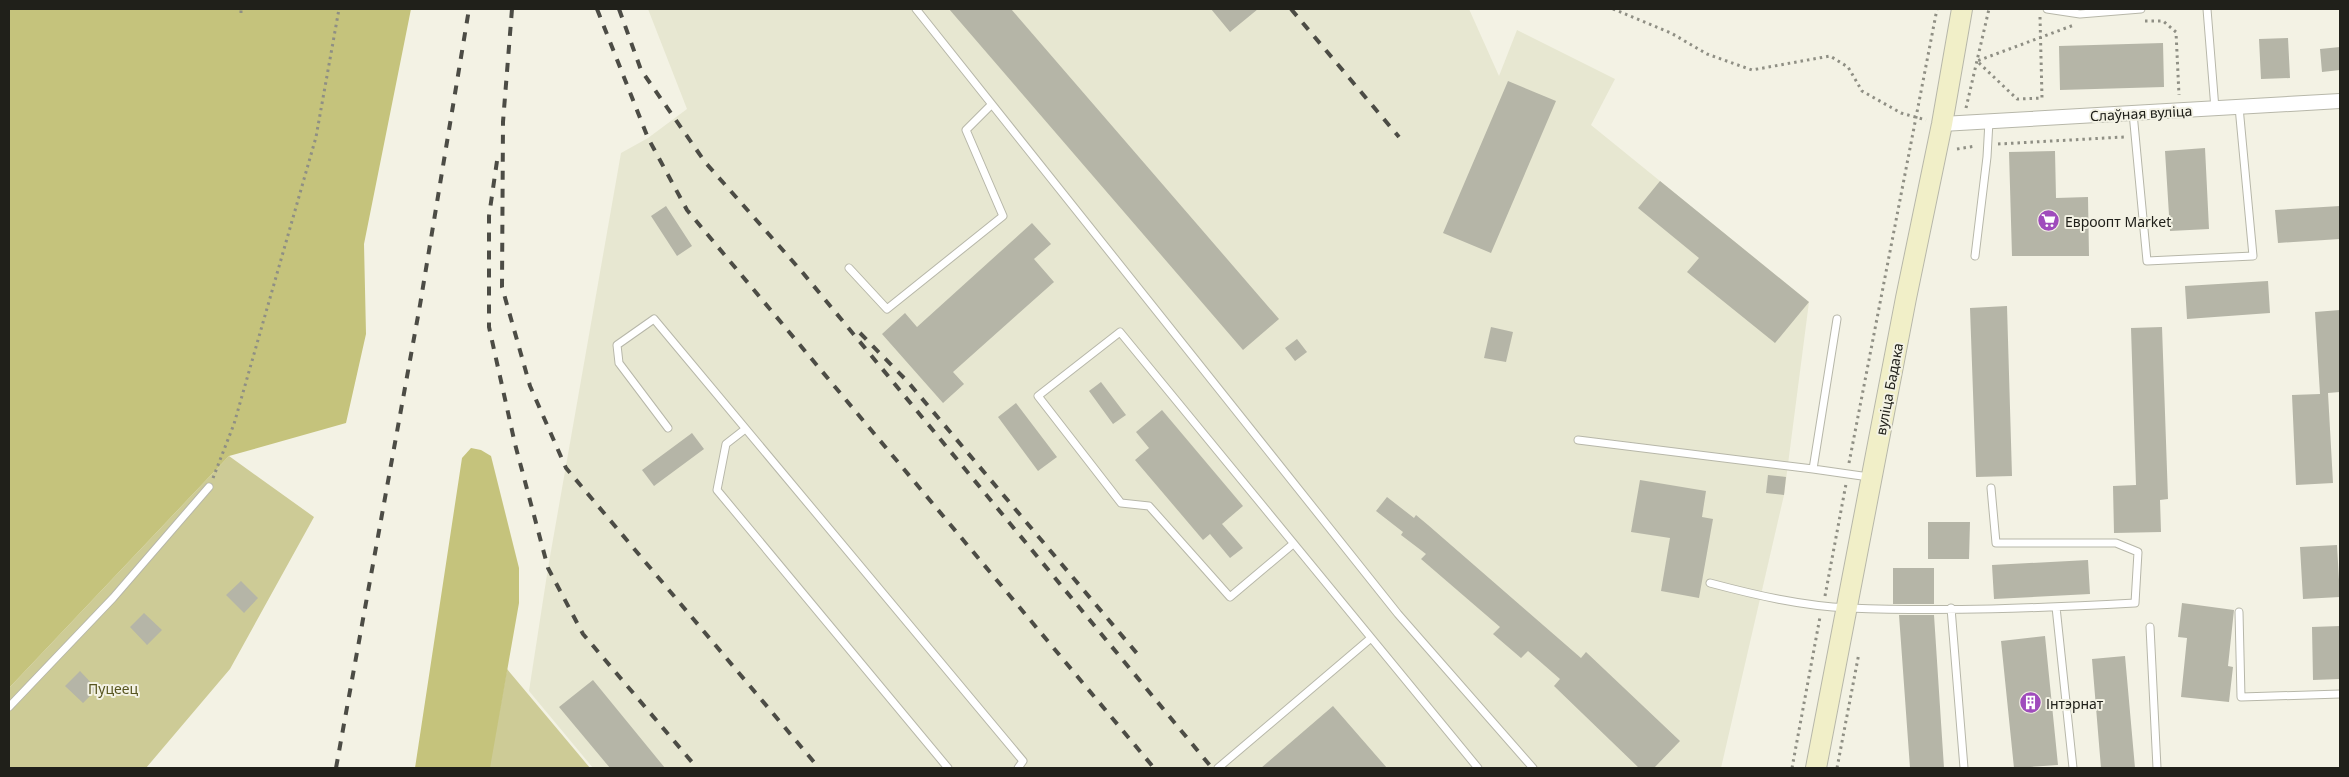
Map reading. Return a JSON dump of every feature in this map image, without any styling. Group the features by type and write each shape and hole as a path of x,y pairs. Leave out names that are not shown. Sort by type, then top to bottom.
{"main road":[{"name":"вуліца Бадака","path":"1816,768 1906,298 1942,124 1962,9"}],"street":[{"name":"Слаўная вуліца","path":"1942,124 2340,101"}],"lane":[{"path":"916,9 1398,614 1533,768"},
{"path":"2047,9 2080,14 2141,9"},
{"path":"2207,9 2214,109"},
{"path":"849,268 887,309 1003,216 966,130 991,105"},
{"path":"2133,113 2146,262 2253,256 2238,107"},
{"path":"1975,256 1989,121"},
{"path":"1813,469 1837,319"},
{"path":"668,428 619,363 617,345 654,320 744,430 1023,761 1018,768"},
{"path":"1293,544 1230,597 1149,506 1121,503 1038,396 1120,332 1478,768"},
{"path":"744,430 726,444 717,490 948,768"},
{"path":"1578,440 1872,477"},
{"path":"9,708 113,598 209,487"},
{"path":"1710,583 1761,596 1848,608 2056,607 2134,603 2138,552 2116,543 1996,543 1991,488"},
{"path":"2056,607 2072,768"},
{"path":"1951,608 1964,768"},
{"path":"2239,612 2241,697 2340,694"},
{"path":"2150,627 2157,768"},
{"path":"1218,768 1370,638"}],"path":[{"path":"209,487 234,424 316,136 339,9"},
{"path":"1613,9 1672,33 1707,54 1752,70 1830,56 1848,67 1862,91 1901,113 1942,124"},
{"path":"1792,768 1937,9"},
{"path":"1955,159 1989,9"},
{"path":"1978,61 2017,99 2042,98 2040,9"},
{"path":"2135,22 2163,21 2176,32 2179,111"},
{"path":"1978,61 2079,24"},
{"path":"1957,149 1988,145 2135,137"},
{"path":"1837,768 1860,646"}],"shaded area":[{"path":"9,9 411,9 364,244 366,334 346,423 229,456 9,688"},
{"path":"648,9 1469,9 1499,76 1517,30 1615,79 1591,125 1809,302 1784,495 1721,768 593,768 529,691 548,568 621,153 648,138 687,109"},
{"path":"471,448 481,450 491,456 519,568 519,603 490,768 415,768 462,458"}],"green space":[{"name":"Пуцеец","path":"229,456 314,517 230,669 146,768 9,768 9,688"},
{"path":"507,669 590,768 489,768"}],"building":[{"path":"949,9 1011,9 1279,319 1243,350"},
{"path":"1211,9 1258,9 1230,32"},
{"path":"2288,38 2290,78 2261,79 2259,39"},
{"path":"2163,43 2164,87 2060,90 2059,46"},
{"path":"2340,47 2340,70 2322,72 2320,49"},
{"path":"1508,81 1556,101 1491,253 1443,233"},
{"path":"2205,148 2209,229 2170,231 2165,151"},
{"name":"Евроопт Market","path":"2055,151 2056,198 2088,197 2089,256 2012,256 2009,152"},
{"path":"1660,181 1809,302 1775,343 1687,272 1699,258 1638,208"},
{"path":"666,206 692,246 677,256 651,216"},
{"path":"2340,206 2340,239 2278,243 2275,210"},
{"path":"1032,223 1051,244 1034,259 1054,282 953,372 964,384 943,403 882,334 905,313 917,327"},
{"path":"2268,281 2270,313 2187,319 2185,286"},
{"path":"2007,306 2012,476 1976,477 1970,308"},
{"path":"2340,310 2340,392 2328,393 2333,483 2296,485 2292,395 2320,394 2315,312"},
{"path":"1491,327 1513,332 1506,362 1484,358"},
{"path":"2162,327 2168,499 2160,500 2161,532 2114,533 2113,486 2136,485 2131,328"},
{"path":"1297,339 1307,352 1295,361 1285,348"},
{"path":"1101,382 1126,415 1113,424 1089,391"},
{"path":"1016,403 1057,457 1038,471 998,417"},
{"path":"1162,410 1243,506 1222,524 1243,548 1230,558 1210,534 1203,540 1135,460 1149,448 1136,432"},
{"path":"692,433 704,449 654,486 642,470"},
{"path":"1768,475 1786,477 1784,495 1766,493"},
{"path":"1640,480 1706,491 1702,517 1713,519 1699,598 1661,591 1670,538 1631,532"},
{"path":"1387,497 1414,518 1416,515 1581,658 1586,652 1680,741 1654,768 1639,768 1554,686 1560,679 1528,651 1521,658 1493,634 1500,627 1421,559 1426,554 1401,535 1403,532 1376,511"},
{"path":"1928,522 1970,522 1969,559 1928,559"},
{"path":"2337,545 2340,597 2303,599 2300,547"},
{"path":"2088,560 2090,594 1994,599 1992,565"},
{"path":"1893,568 1934,568 1934,604 1893,604"},
{"path":"241,581 258,598 244,613 226,595"},
{"path":"2182,603 2234,610 2228,666 2233,667 2229,702 2181,697 2187,638 2178,637"},
{"path":"144,613 162,630 147,645 130,627"},
{"path":"1899,615 1934,615 1944,768 1910,768"},
{"path":"2340,626 2340,679 2313,680 2312,627"},
{"name":"Інтэрнат","path":"2045,636 2058,765 2014,768 2001,641"},
{"path":"2125,656 2135,768 2101,768 2092,659"},
{"path":"80,671 97,689 83,703 65,686"},
{"path":"593,680 665,768 610,768 559,707"},
{"path":"1333,706 1387,768 1261,768"}],"railway":[{"path":"336,768 420,305 469,9"},
{"path":"512,9 503,122 502,287 530,386 566,468 819,768"},
{"path":"597,9 648,138 687,210 1154,768"},
{"path":"619,9 641,70 705,162 803,273 1212,768"},
{"path":"1291,9 1399,137"},
{"path":"497,161 489,216 489,327 515,444 548,568 583,634 697,768"},
{"path":"860,333 908,382 1140,657"}],"place":[{"name":"Евроопт Market","path":"2049,221"},
{"name":"Інтэрнат","path":"2030,703"}]}
